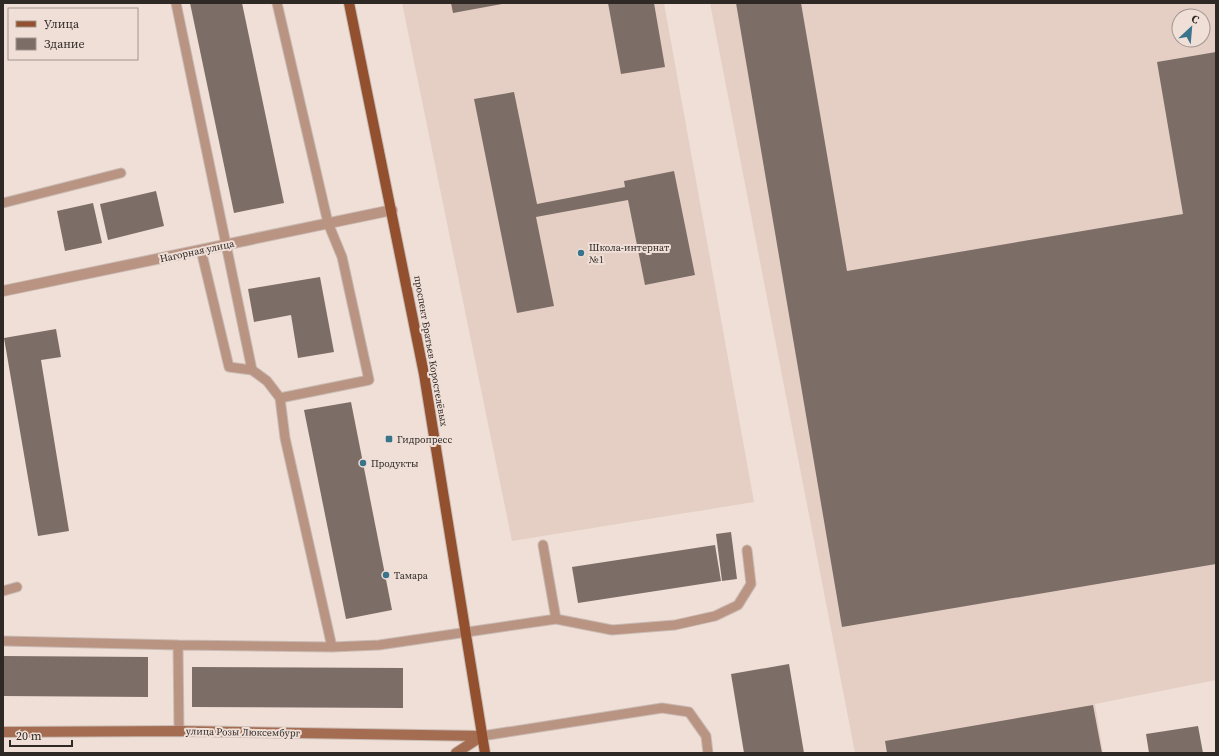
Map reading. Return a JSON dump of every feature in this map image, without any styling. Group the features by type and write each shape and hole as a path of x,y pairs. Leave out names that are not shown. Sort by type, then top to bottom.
{"main road":[{"name":"проспект Братьев Коростелёвых","path":"349,3 424,374 485,753"}],"street":[{"name":"Нагорная улица","path":"3,291 392,210"},
{"name":"улица Розы Люксембург","path":"3,732 179,731 482,736"},
{"path":"456,753 482,736"}],"lane":[{"path":"176,3 252,370"},
{"path":"277,3 328,223 342,257 369,380 280,398"},
{"path":"3,203 121,173"},
{"path":"201,250 229,367 252,370 267,381 280,398 285,438 332,647"},
{"path":"543,545 556,619"},
{"path":"3,641 332,647 379,645 556,619 612,630 675,625 715,616 738,605 751,584 747,550"},
{"path":"3,591 17,588"},
{"path":"178,644 179,731"},
{"path":"482,736 662,708 690,712 706,736 708,753"}],"shaded area":[{"name":"Школа-интернат №1","path":"402,3 664,3 754,502 512,541"},
{"path":"710,3 1216,3 1216,680 1095,704 1103,753 855,753"}],"building":[{"path":"190,3 242,3 284,203 234,213"},
{"path":"451,3 502,3 502,4 453,13"},
{"path":"608,3 654,3 665,67 621,74"},
{"path":"736,3 801,3 847,271 1183,214 1157,62 1216,52 1216,564 842,627"},
{"path":"514,92 537,204 625,187 624,181 674,171 695,275 645,285 628,200 536,217 554,306 517,313 474,99"},
{"path":"156,191 164,226 108,240 100,204"},
{"path":"93,203 102,243 65,251 57,211"},
{"path":"320,277 334,352 298,358 291,315 254,322 248,289"},
{"path":"56,329 61,357 41,360 69,531 38,536 4,338"},
{"path":"351,402 392,610 346,619 304,410"},
{"path":"731,532 737,579 722,581 716,534"},
{"path":"715,545 721,581 578,603 572,567"},
{"path":"3,656 148,657 148,697 3,696"},
{"path":"789,664 804,753 744,753 731,674"},
{"path":"192,667 403,668 403,708 192,707"},
{"path":"1093,705 1102,753 887,753 885,741"},
{"path":"1198,726 1203,753 1149,753 1146,734"}],"place":[{"name":"Школа-интернат №1","path":"581,253"},
{"name":"Гидропресс","path":"389,439"},
{"name":"Продукты","path":"363,463"},
{"name":"Тамара","path":"386,575"}]}
